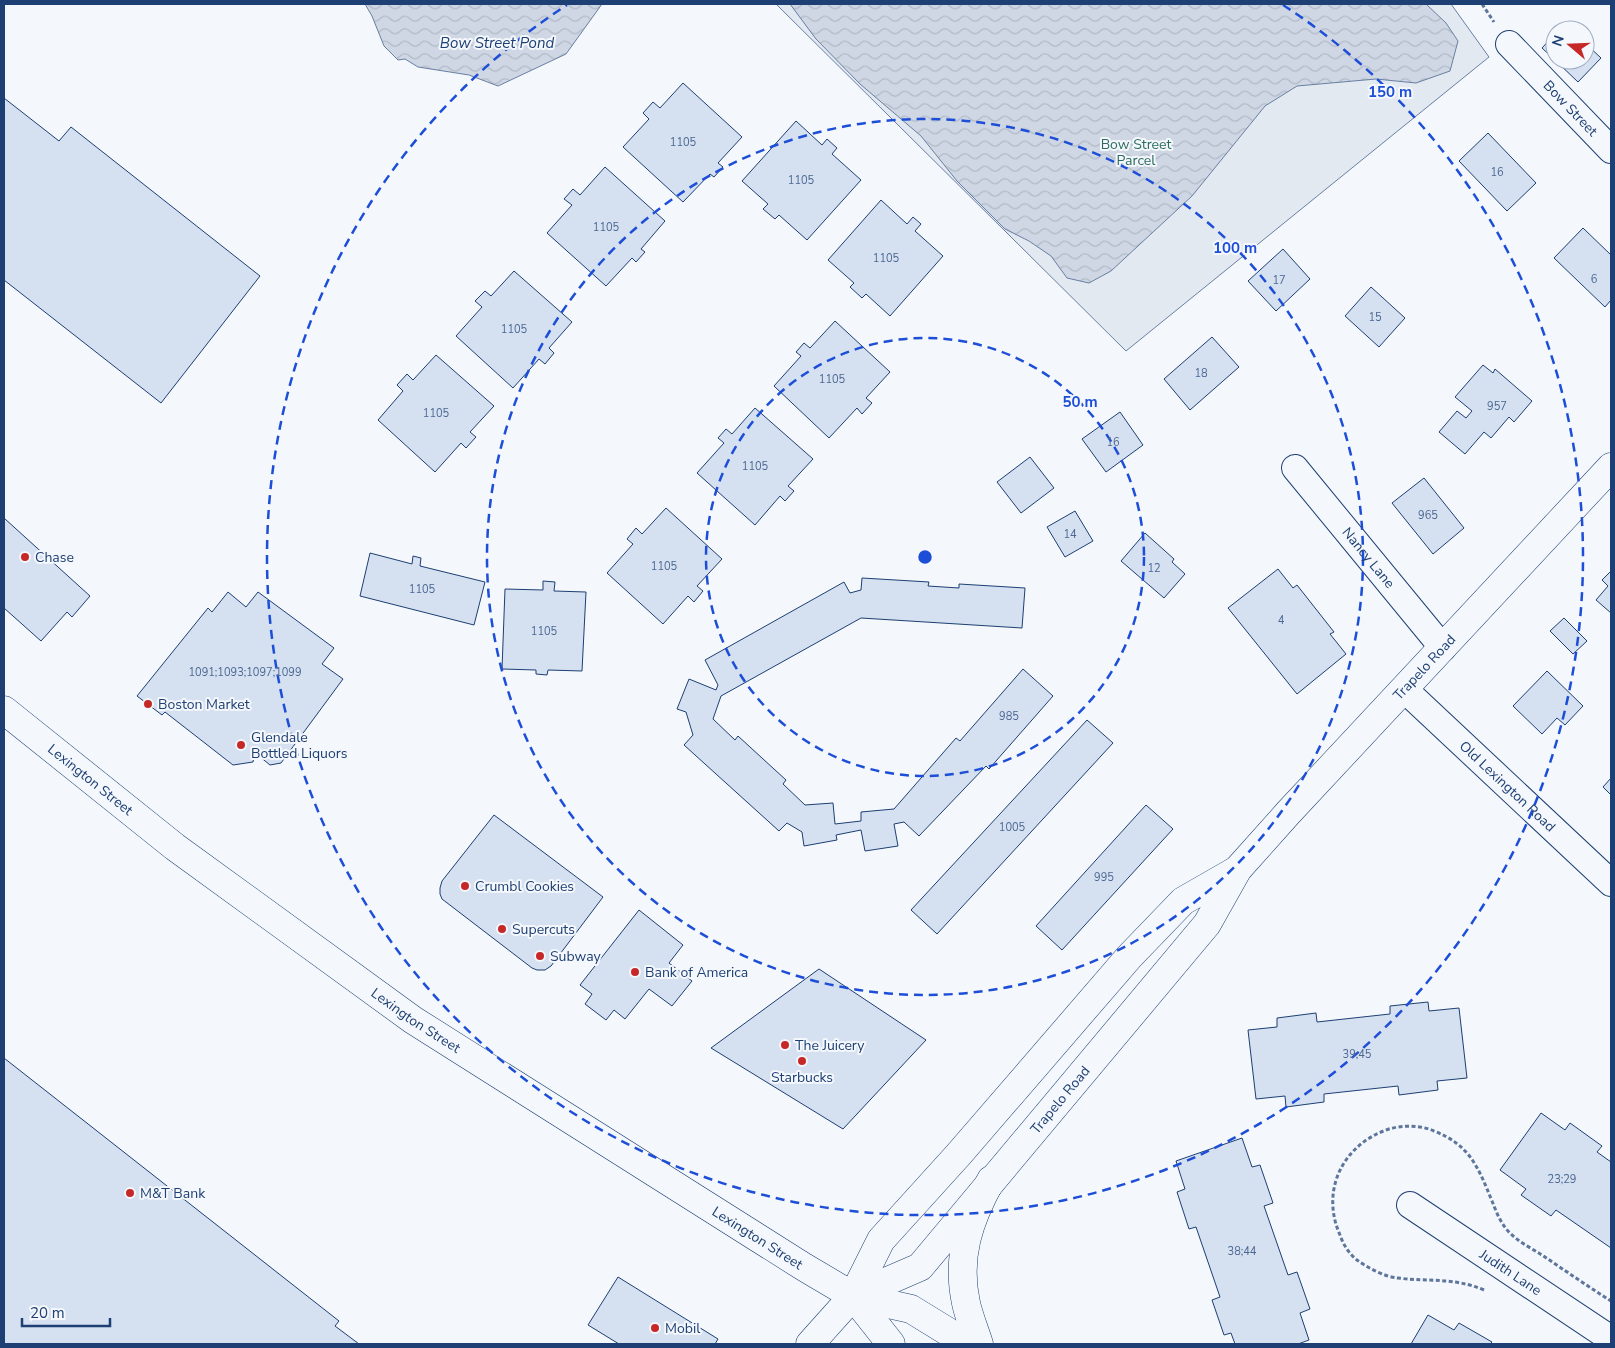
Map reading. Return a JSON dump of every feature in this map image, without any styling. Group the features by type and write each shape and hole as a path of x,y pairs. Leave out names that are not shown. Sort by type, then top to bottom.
{"main road":[{"name":"Trapelo Road","path":"853,1296 920,1267 1207,924 1238,869 1611,467"},
{"name":"Lexington Street","path":"4,710 175,847 413,1020 853,1296 911,1309 968,1344"},
{"name":"Trapelo Road","path":"810,1344 853,1296 882,1240 1129,957 1183,902 1238,869"},
{"path":"979,1344 966,1303 962,1263 971,1219 991,1180"},
{"name":"Lexington Street","path":"853,1296 891,1344"}],"street":[{"name":"Bow Street","path":"1509,44 1611,150"},
{"name":"Nancy Lane","path":"1295,468 1443,648"},
{"name":"Old Lexington Road","path":"1404,689 1611,883"},
{"name":"Judith Lane","path":"1410,1206 1611,1339"}],"green space":[{"name":"Bow Street Parcel","path":"776,4 1451,4 1489,57 1126,351"}],"water":[{"name":"Bow Street Pond","path":"365,4 602,4 566,54 498,86 469,75 418,67 405,59 398,60 384,46"},
{"name":"Bow Street Parcel","path":"790,4 1426,4 1446,23 1458,41 1450,71 1416,83 1376,79 1297,86 1265,106 1192,196 1111,271 1089,283 1067,278 1051,256 1029,241 1005,229 957,181 921,136 860,84 816,39"}],"building":[{"path":"1595,52 1601,58 1595,64"},
{"path":"1565,70 1590,70 1578,82"},
{"path":"683,83 742,137 718,163 723,167 714,177 710,174 683,202 623,147 649,119 643,113 653,102 660,108"},
{"path":"4,98 59,141 71,127 260,276 161,403 4,280"},
{"path":"796,121 822,145 827,139 837,148 832,154 861,180 807,240 779,215 775,219 763,209 768,204 742,181"},
{"path":"1488,133 1536,183 1507,211 1459,161"},
{"path":"605,167 665,221 641,249 645,252 636,262 632,258 606,286 547,233 572,205 564,199 573,189 580,195"},
{"path":"881,200 907,224 913,217 921,224 915,231 943,256 890,316 866,294 862,298 850,287 854,283 828,260"},
{"path":"1583,228 1611,255 1611,300 1605,307 1554,258"},
{"path":"1283,249 1310,279 1276,311 1248,281"},
{"path":"514,271 572,322 549,348 554,353 545,364 539,359 513,388 456,336 482,307 475,301 485,291 491,296"},
{"path":"1371,287 1405,318 1379,347 1345,316"},
{"path":"835,321 890,372 866,398 872,403 862,414 857,408 829,438 774,386 801,356 796,352 804,343 810,348"},
{"path":"1212,337 1239,367 1190,410 1164,379"},
{"path":"436,355 494,406 470,432 476,437 466,448 461,443 435,472 378,420 403,391 397,385 407,374 413,380"},
{"path":"1483,365 1493,373 1495,369 1532,401 1514,422 1509,417 1491,438 1484,432 1465,454 1439,432 1457,411 1466,418 1472,411 1455,397"},
{"path":"755,408 813,459 788,486 794,491 785,501 780,496 755,525 697,473 724,443 718,438 726,429 732,434"},
{"path":"1120,412 1143,445 1106,472 1082,439"},
{"path":"1030,457 1054,488 1021,513 997,482"},
{"path":"1424,478 1464,528 1433,554 1392,503"},
{"path":"666,508 722,559 697,586 703,591 694,602 688,596 663,624 607,573 633,544 627,539 636,528 642,534"},
{"path":"1075,511 1093,541 1065,557 1047,527"},
{"name":"Chase","path":"4,518 90,596 72,617 67,612 41,641 4,608"},
{"path":"1145,533 1174,559 1172,562 1185,574 1164,598 1121,561"},
{"path":"370,553 412,564 413,556 421,558 420,566 485,582 474,625 360,596"},
{"path":"1278,569 1293,588 1297,585 1334,632 1330,634 1346,654 1297,694 1228,608"},
{"path":"1610,572 1611,613 1596,600 1608,586 1602,580"},
{"path":"862,578 929,582 928,586 959,588 959,584 1025,588 1022,628 861,618 721,696 713,719 735,740 738,736 786,780 783,784 805,805 833,803 835,824 861,821 861,812 894,809 956,738 960,741 1023,669 1053,696 989,769 986,766 919,836 904,822 894,824 898,846 865,851 861,830 836,835 837,840 804,846 802,832 787,823 779,831 684,745 693,735 686,712 677,709 689,679 716,690 718,685 705,660 844,582 850,593 861,590"},
{"path":"543,581 555,582 554,591 586,592 582,671 548,670 547,675 536,674 536,670 502,669 505,589 543,590"},
{"path":"228,592 246,607 258,592 334,648 322,664 343,679 281,763 270,765 259,756 254,757 253,762 233,765 165,712 162,715 137,696 208,608 212,612"},
{"path":"1564,618 1587,641 1573,654 1550,631"},
{"path":"1547,671 1583,706 1565,725 1557,718 1542,734 1513,706"},
{"path":"1087,720 1113,743 937,934 911,910"},
{"path":"1611,778 1611,795 1603,787"},
{"path":"1146,805 1173,829 1062,950 1036,926"},
{"path":"494,815 603,897 551,966 545,970 532,968 442,899 440,894 442,881"},
{"name":"Bank of America","path":"639,910 683,945 669,963 692,981 672,1006 649,989 625,1019 614,1010 606,1020 585,1004 592,994 580,985"},
{"path":"819,969 926,1040 843,1129 711,1048"},
{"path":"1428,1002 1429,1011 1459,1008 1467,1078 1437,1081 1438,1090 1399,1095 1398,1086 1324,1094 1324,1102 1286,1107 1285,1096 1256,1099 1248,1030 1277,1027 1277,1018 1316,1013 1317,1022 1390,1014 1390,1006"},
{"path":"4,1058 339,1321 335,1326 359,1344 4,1344"},
{"path":"1541,1113 1565,1130 1570,1123 1602,1146 1597,1152 1611,1162 1611,1248 1556,1210 1551,1216 1521,1195 1526,1189 1500,1170"},
{"path":"1242,1138 1252,1167 1260,1165 1273,1203 1264,1206 1288,1275 1297,1272 1310,1309 1300,1313 1309,1340 1298,1344 1235,1344 1231,1333 1224,1335 1212,1300 1220,1297 1196,1227 1189,1229 1177,1192 1185,1189 1176,1161"},
{"path":"618,1277 718,1339 715,1344 619,1344 588,1325"},
{"path":"1428,1315 1454,1330 1459,1323 1492,1342 1490,1344 1411,1344"}],"place":[{"name":"Chase","path":"25,557"},
{"name":"Boston Market","path":"148,704"},
{"name":"Glendale Bottled Liquors","path":"241,745"},
{"name":"Crumbl Cookies","path":"465,886"},
{"name":"Supercuts","path":"502,929"},
{"name":"Subway","path":"540,956"},
{"name":"Bank of America","path":"635,972"},
{"name":"The Juicery","path":"785,1045"},
{"name":"Starbucks","path":"802,1061"},
{"name":"M&T Bank","path":"130,1193"},
{"name":"Mobil","path":"655,1328"}]}
